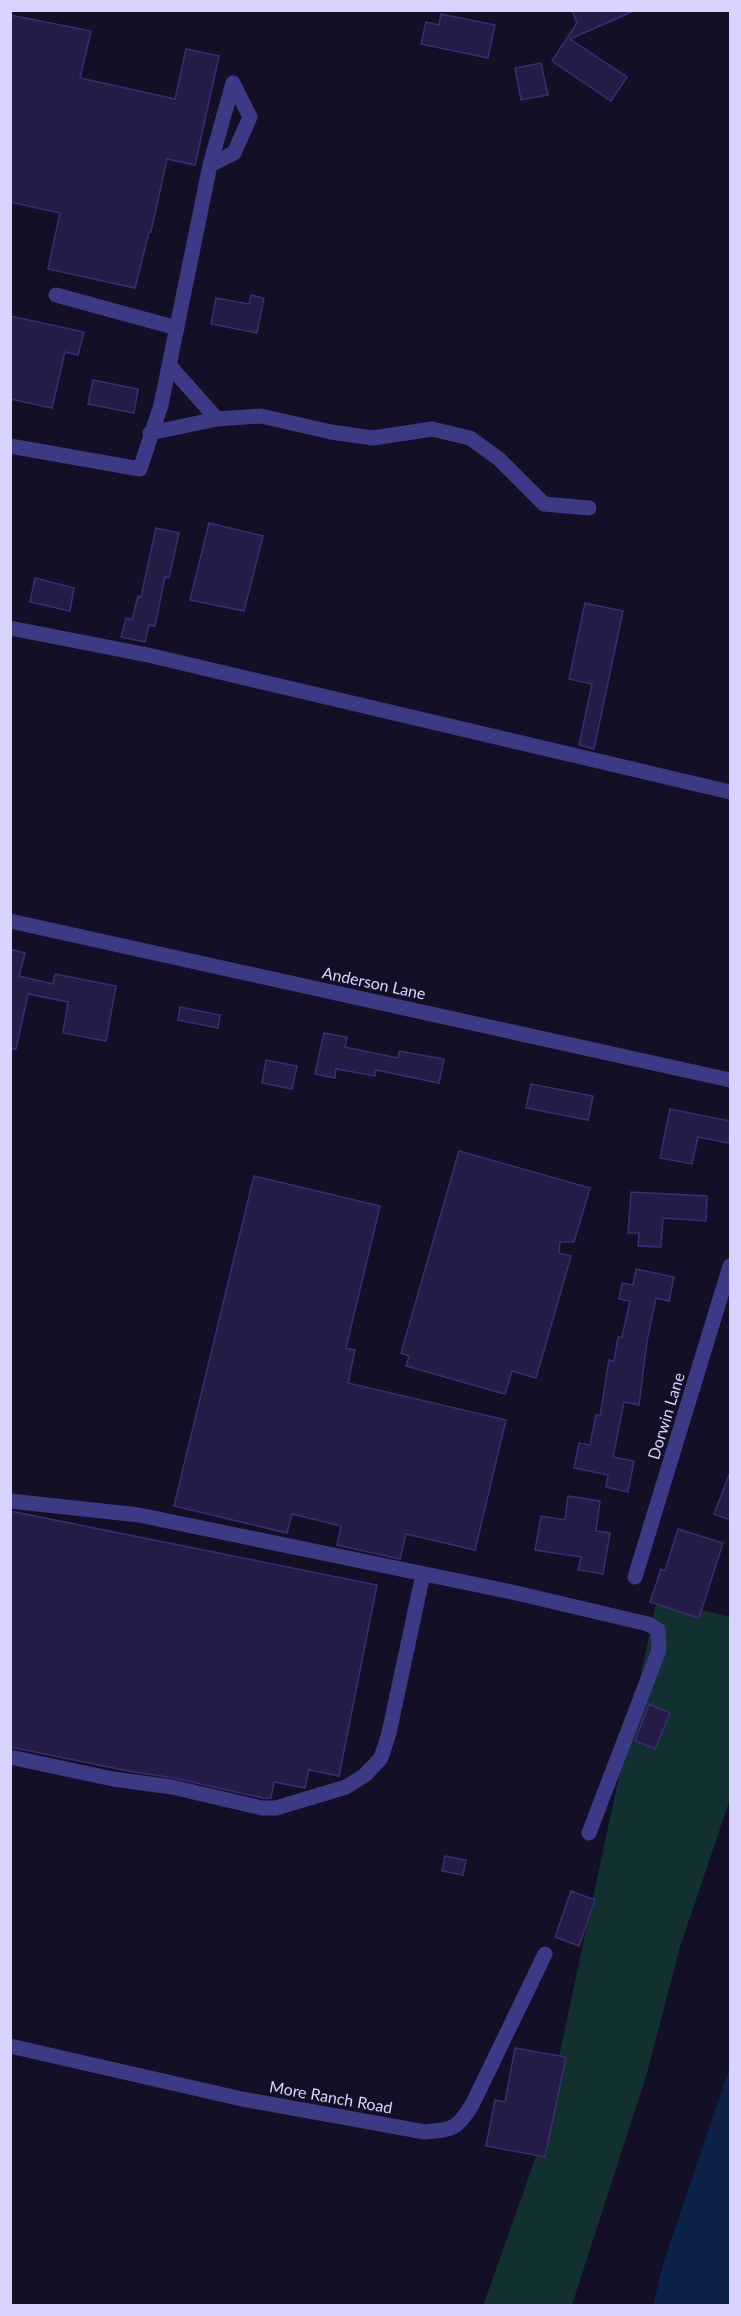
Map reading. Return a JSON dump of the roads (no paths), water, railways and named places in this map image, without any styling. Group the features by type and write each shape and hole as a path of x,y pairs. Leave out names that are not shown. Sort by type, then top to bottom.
{"street":[{"path":"10,446 140,469 161,405 210,165 233,82 250,117 234,153 210,165"},
{"path":"56,295 177,328"},
{"path":"169,365 218,418"},
{"path":"150,433 218,418 261,416 331,432 373,438 432,429 470,438 499,459 544,504 589,508"},
{"path":"10,628 148,655 730,792"},
{"name":"Anderson Lane","path":"10,921 730,1080"},
{"name":"Dorwin Lane","path":"635,1577 730,1266"},
{"path":"10,1501 139,1515 648,1624 658,1630 659,1650 589,1833"},
{"path":"10,1757 113,1779 172,1787 262,1808 276,1808 346,1787 365,1775 381,1758 389,1733 423,1574"},
{"name":"More Ranch Road","path":"10,2046 242,2099 425,2132 440,2131 460,2124 472,2105 545,1954"}],"water":[{"path":"730,2067 730,2305 653,2305 664,2261"}]}
